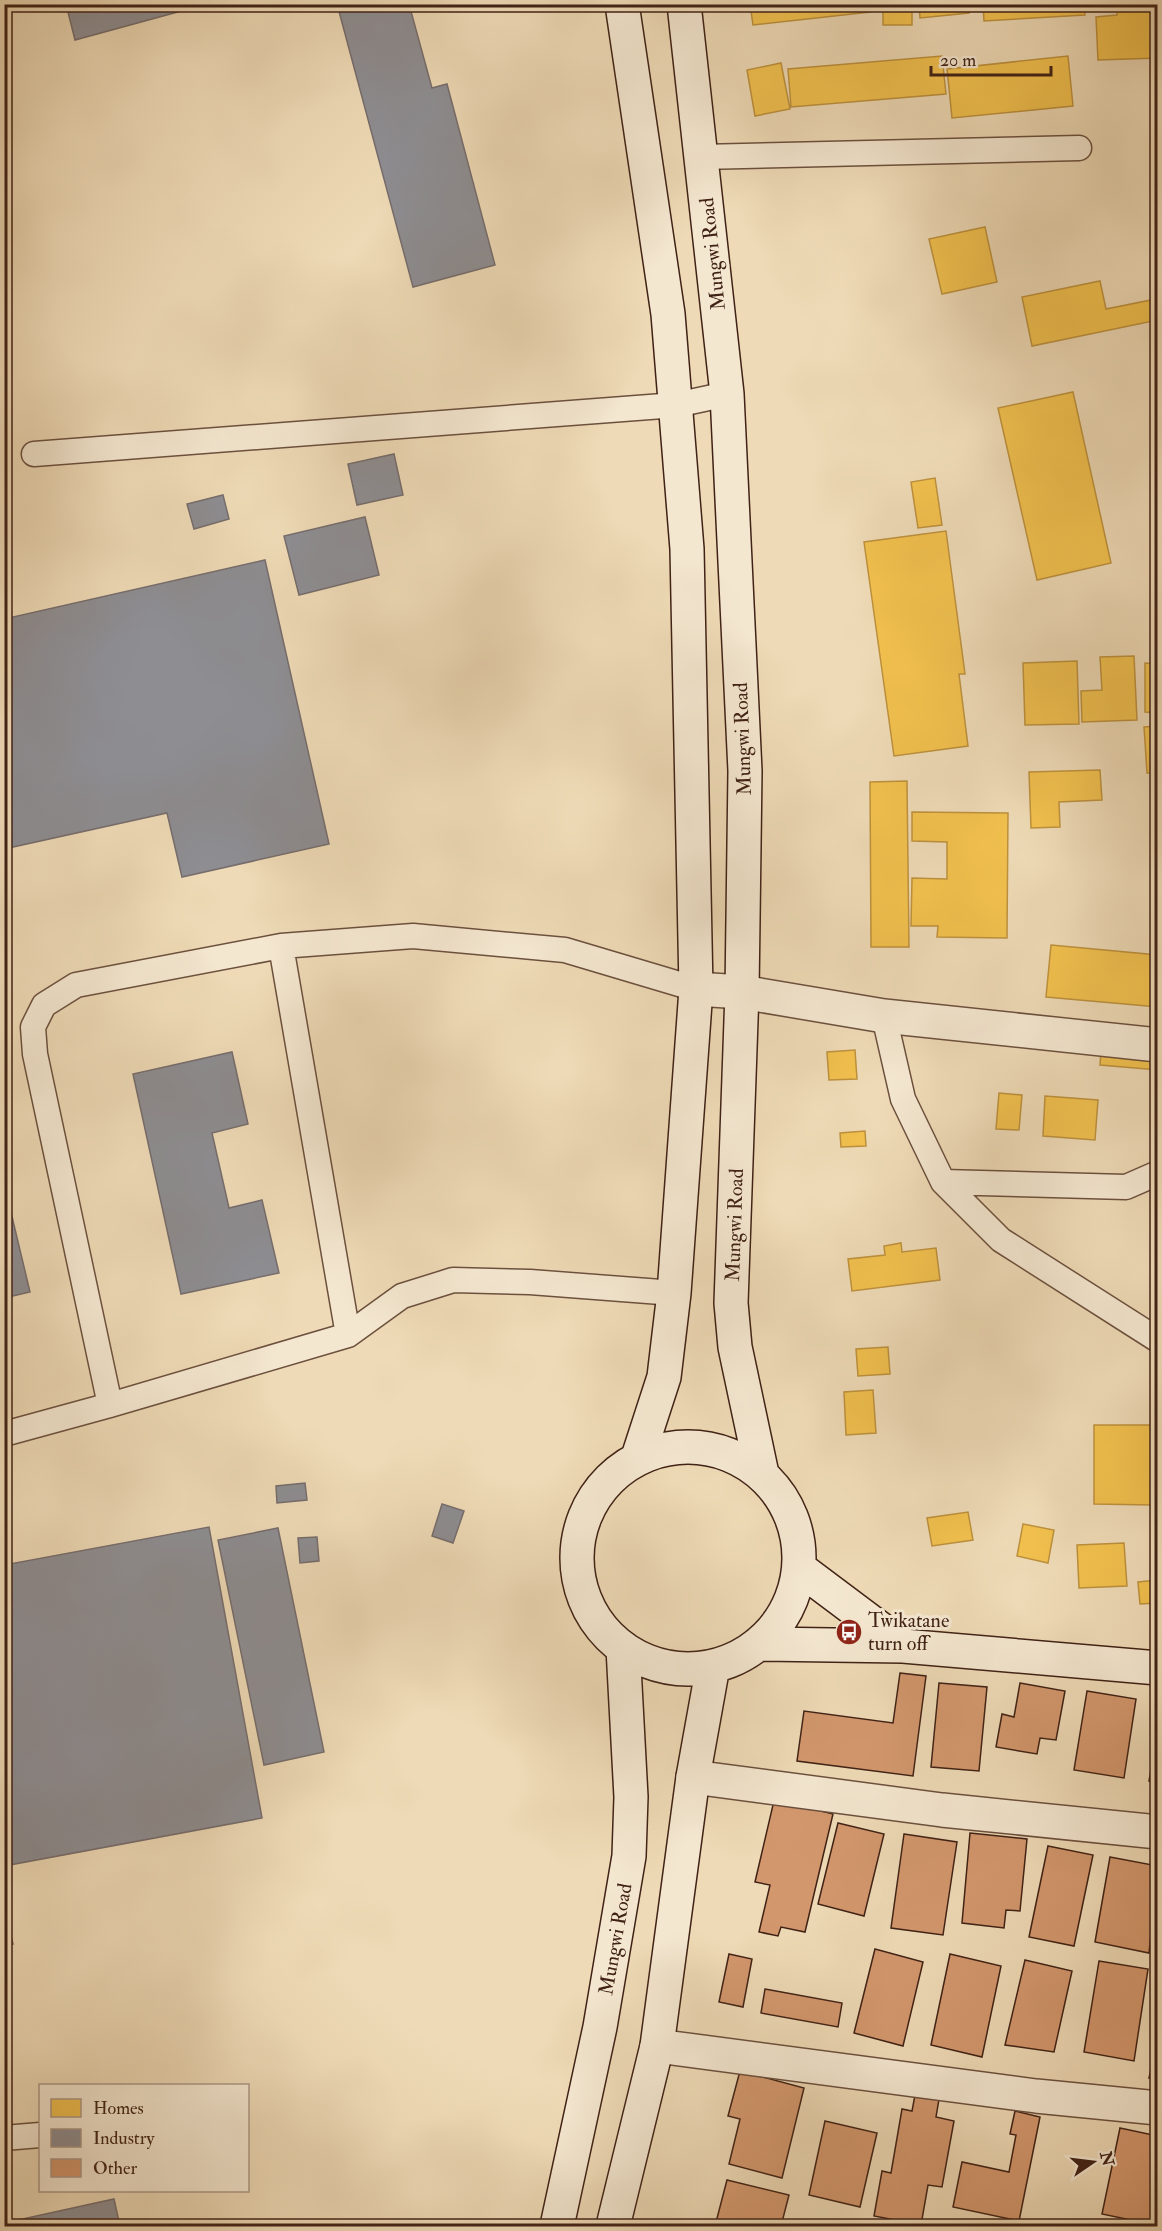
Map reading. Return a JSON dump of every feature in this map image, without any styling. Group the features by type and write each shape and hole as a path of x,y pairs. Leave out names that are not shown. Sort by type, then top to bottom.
{"main road":[{"path":"622,4 668,314 687,549 696,989 674,1293 664,1377 638,1457"},
{"name":"Mungwi Road","path":"684,4 727,394 745,771 742,992 731,1303 735,1347 762,1474"},
{"path":"696,989 742,992 884,1016 1158,1044"},
{"path":"702,1446 734,1456 762,1474 783,1501 796,1533 799,1568 792,1597 778,1623 758,1644 737,1658 712,1666 682,1669 651,1663 623,1648 597,1621 580,1586 577,1548 586,1511 608,1480 638,1457 670,1447 702,1446"},
{"path":"799,1568 903,1646"},
{"path":"758,1644 903,1646 1158,1668"},
{"name":"Mungwi Road","path":"557,2226 600,2027 629,1856 632,1797 623,1648"},
{"path":"613,2226 657,2046 693,1777 712,1666"},
{"path":"693,1777 942,1810 1158,1832"},
{"path":"657,2046 1082,2101 1158,2108"}],"lane":[{"path":"701,157 1079,148"},
{"path":"34,454 675,405 727,394"},
{"path":"111,1405 35,1054 33,1027 44,1005 76,986 281,946 413,936 565,950 696,989"},
{"path":"281,946 348,1335"},
{"path":"884,1016 903,1099 944,1182 1001,1240 1158,1340"},
{"path":"944,1182 1126,1187 1158,1173"},
{"path":"4,1434 348,1335 402,1296 453,1280 530,1282 674,1293"},
{"path":"4,2138 39,2135"}],"building: Homes":[{"path":"750,4 869,4 870,12 753,25"},
{"path":"883,4 912,4 912,25 883,25"},
{"path":"919,4 968,4 969,13 920,18"},
{"path":"983,4 1084,4 1085,15 984,21"},
{"path":"1117,4 1158,4 1158,58 1098,60 1096,17 1117,15"},
{"path":"942,56 946,94 791,107 788,69"},
{"path":"1068,56 1073,106 952,118 947,69"},
{"path":"781,63 790,109 755,116 747,70"},
{"path":"985,227 997,282 942,294 929,239"},
{"path":"1100,281 1106,309 1156,299 1158,320 1032,346 1022,297"},
{"path":"1073,392 1111,563 1037,580 998,408"},
{"path":"935,478 942,525 918,528 911,482"},
{"path":"946,531 965,674 959,674 968,746 894,756 864,542"},
{"path":"1134,656 1137,720 1082,722 1081,691 1102,690 1100,657"},
{"path":"1077,661 1079,724 1025,725 1023,663"},
{"path":"1145,663 1158,664 1158,713 1145,712"},
{"path":"1158,726 1158,773 1147,773 1144,727"},
{"path":"1100,770 1102,800 1059,802 1060,827 1031,828 1029,772"},
{"path":"907,781 909,947 871,947 870,782"},
{"path":"912,812 1008,813 1007,938 937,937 938,926 911,926 912,878 947,879 947,842 912,841"},
{"path":"1051,945 1158,955 1158,1007 1046,997"},
{"path":"1102,1037 1158,1041 1158,1070 1100,1065"},
{"path":"855,1050 857,1079 829,1080 827,1052"},
{"path":"999,1093 1022,1095 1019,1130 996,1129"},
{"path":"1045,1096 1098,1100 1095,1140 1043,1136"},
{"path":"865,1131 866,1146 841,1147 840,1133"},
{"path":"901,1243 902,1252 936,1248 940,1280 852,1291 848,1259 885,1255 884,1246"},
{"path":"888,1347 890,1374 858,1376 856,1349"},
{"path":"873,1390 876,1433 846,1435 844,1392"},
{"path":"1094,1425 1154,1425 1153,1505 1094,1504"},
{"path":"968,1512 973,1540 932,1546 927,1518"},
{"path":"1023,1524 1054,1530 1048,1563 1017,1556"},
{"path":"1124,1543 1127,1586 1079,1588 1077,1545"},
{"path":"1158,1580 1158,1603 1140,1604 1138,1582"}],"building: Industry":[{"path":"66,4 207,4 75,40"},
{"path":"337,4 409,4 432,88 447,84 495,265 413,287"},
{"path":"394,454 403,495 357,505 348,464"},
{"path":"223,495 229,519 194,529 187,504"},
{"path":"365,517 379,575 299,595 284,536"},
{"path":"265,560 329,844 182,877 167,813 4,849 4,619"},
{"path":"232,1052 248,1124 212,1133 229,1208 262,1200 279,1273 181,1294 133,1074"},
{"path":"4,1183 30,1292 4,1298"},
{"path":"305,1483 307,1500 277,1503 276,1486"},
{"path":"442,1504 464,1511 453,1543 432,1536"},
{"path":"209,1527 262,1818 4,1866 4,1565"},
{"path":"278,1528 324,1752 264,1765 218,1540"},
{"path":"317,1537 319,1561 300,1563 298,1538"},
{"path":"4,1908 13,1944 4,1945"},
{"path":"114,2199 120,2226 4,2226 4,2223"}],"building: Other":[{"path":"900,1673 926,1676 913,1776 797,1761 804,1711 893,1723"},
{"path":"939,1683 987,1687 979,1771 931,1767"},
{"path":"1020,1683 1065,1691 1056,1740 1040,1738 1037,1754 996,1747 1002,1714 1014,1717"},
{"path":"1087,1691 1136,1699 1124,1778 1074,1770"},
{"path":"1158,1727 1158,1782 1149,1781"},
{"path":"776,1792 806,1807 833,1814 805,1932 781,1927 778,1936 759,1932 770,1885 755,1882"},
{"path":"838,1823 884,1834 864,1916 818,1904"},
{"path":"970,1833 1027,1839 1020,1911 1006,1910 1004,1928 962,1923"},
{"path":"904,1834 957,1842 943,1935 891,1928"},
{"path":"1048,1846 1093,1855 1074,1946 1029,1937"},
{"path":"1110,1857 1158,1866 1149,1953 1095,1942"},
{"path":"875,1949 923,1962 903,2046 854,2033"},
{"path":"729,1954 752,1959 743,2007 719,2002"},
{"path":"950,1954 1001,1966 982,2057 931,2045"},
{"path":"1025,1960 1072,1971 1054,2052 1005,2045"},
{"path":"1099,1961 1148,1969 1134,2061 1084,2052"},
{"path":"765,1989 842,2003 838,2027 761,2013"},
{"path":"1158,2035 1158,2079 1149,2078"},
{"path":"740,2071 804,2088 782,2178 729,2164 740,2119 728,2116"},
{"path":"915,2095 939,2099 936,2117 954,2121 942,2187 928,2185 921,2225 874,2216 882,2171 891,2173 902,2109 912,2111"},
{"path":"1015,2111 1040,2117 1019,2221 953,2207 962,2162 1009,2172 1016,2135 1010,2134"},
{"path":"825,2121 877,2133 860,2207 809,2195"},
{"path":"1120,2128 1158,2136 1158,2186 1150,2224 1102,2214"},
{"path":"727,2180 789,2195 781,2226 715,2226"}],"place":[{"name":"Twikatane turn off","path":"849,1632"}]}
